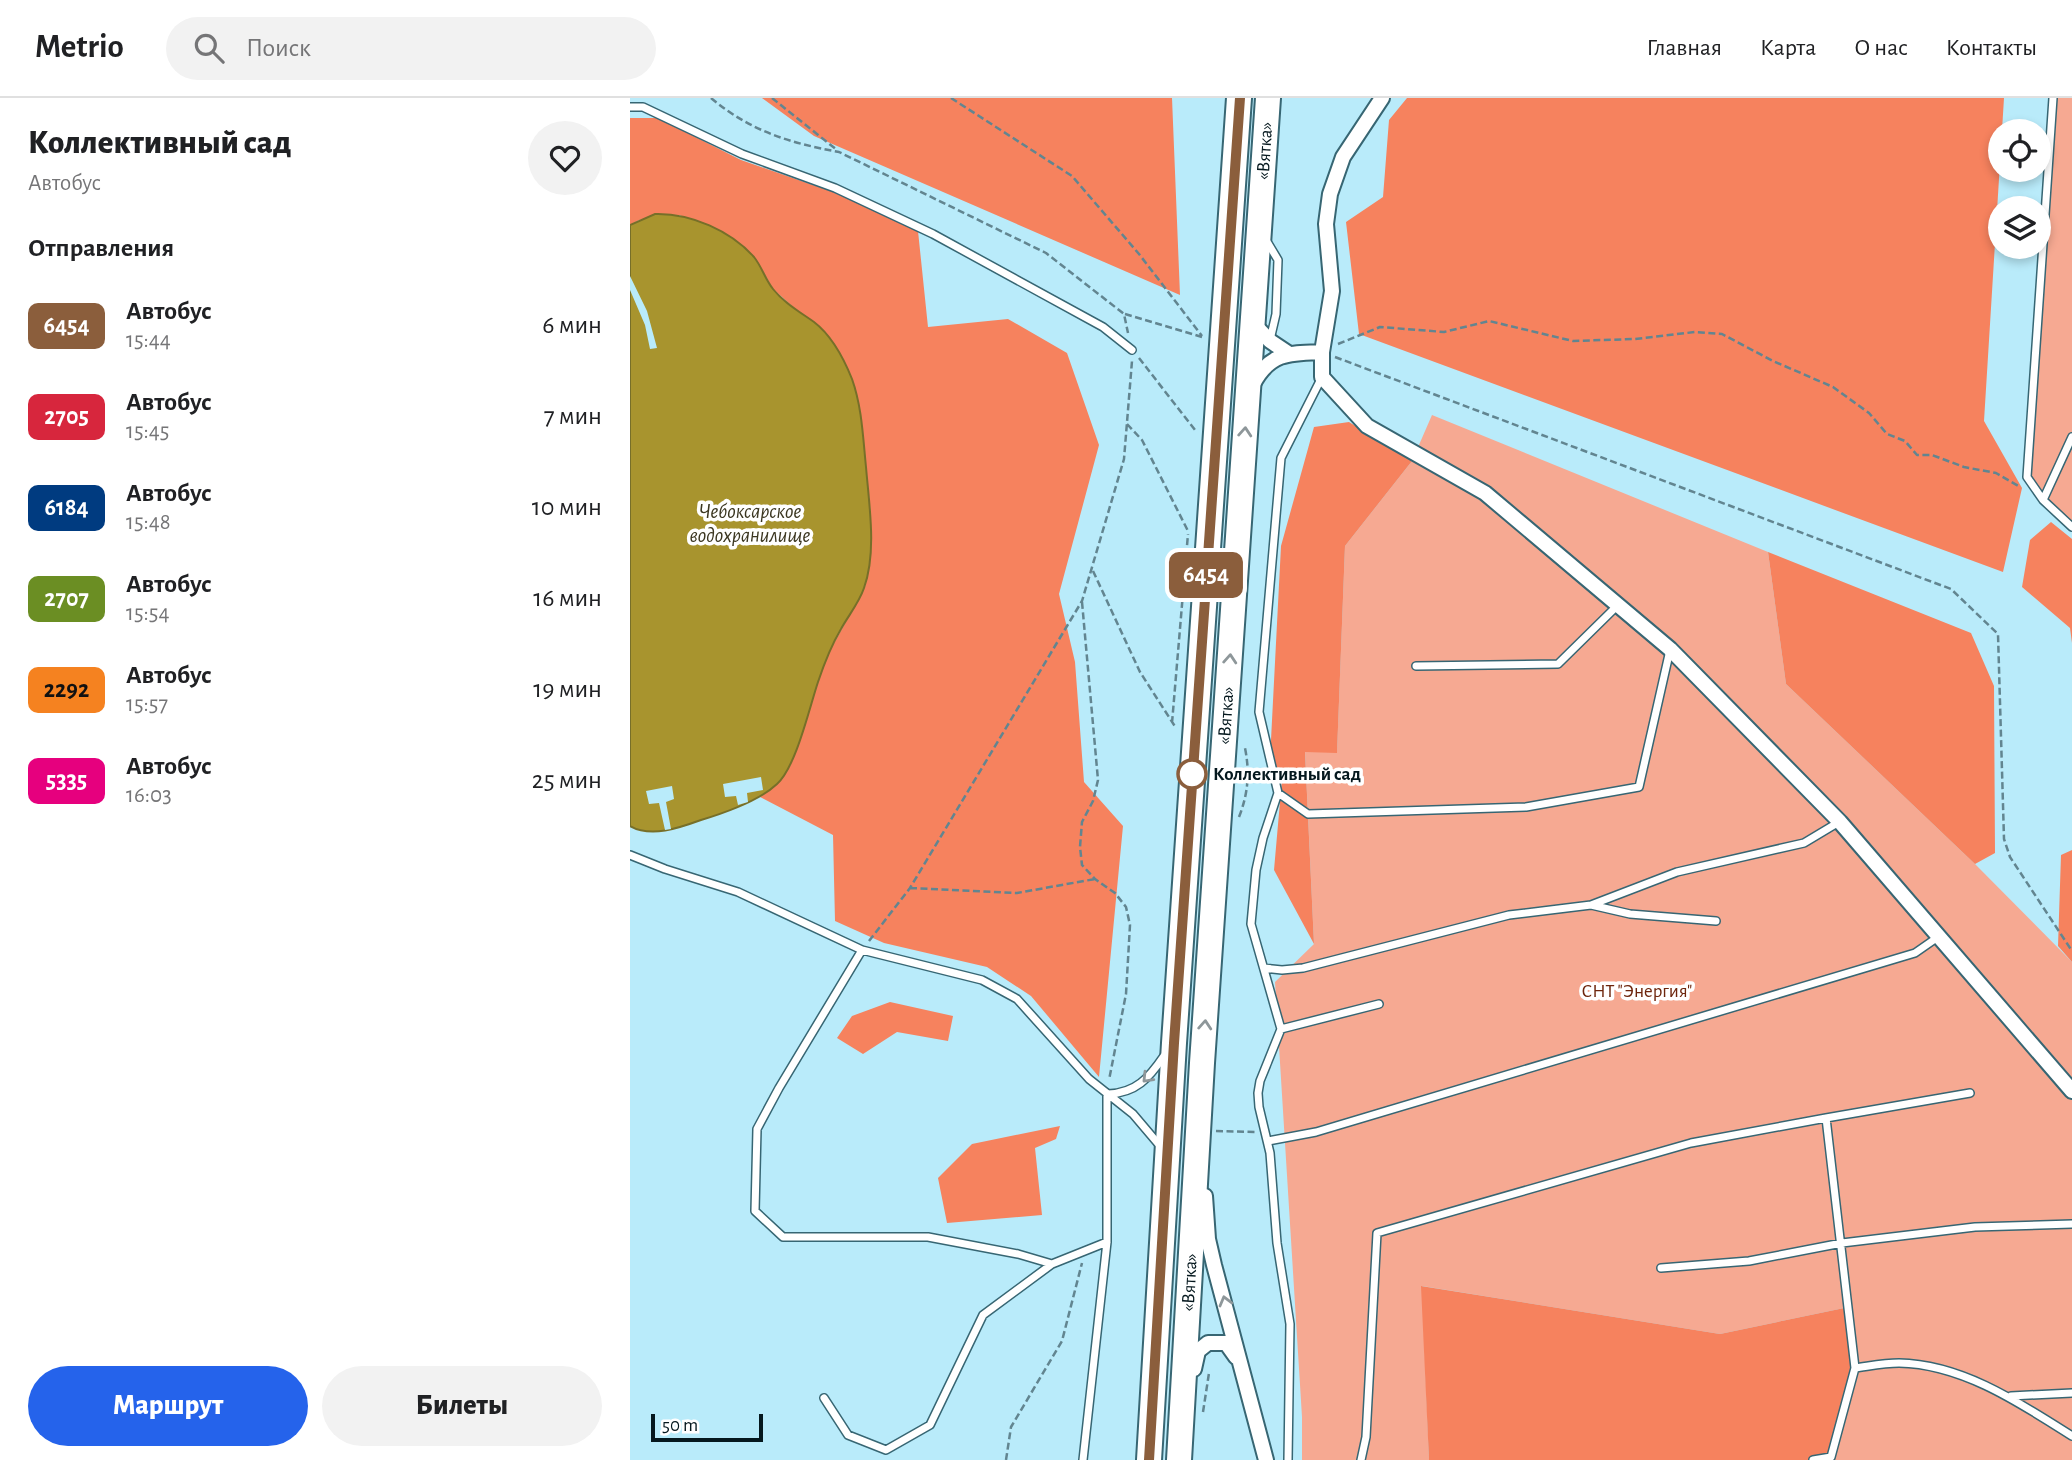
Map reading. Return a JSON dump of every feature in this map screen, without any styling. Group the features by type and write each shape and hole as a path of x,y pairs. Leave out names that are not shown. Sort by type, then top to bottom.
{"highway":[{"name":"«Вятка»","path":"1149,1460 1193,756 1240,98"},
{"name":"«Вятка»","path":"1180,1460 1202,1063 1268,98"}],"street":[{"path":"1382,98 1343,157 1330,194 1326,224 1332,291 1322,352 1321,377 1367,425 1485,493 1670,649 1840,822 2072,1091"},
{"path":"1252,321 1270,341 1288,353"},
{"path":"1247,393 1258,374 1271,361 1288,353 1322,352"},
{"path":"1202,1063 1208,1239 1266,1460"},
{"path":"1180,1460 1198,1351 1208,1343 1226,1343 1241,1367"}],"lane":[{"path":"2053,98 2028,477 2043,500 2072,527"},
{"path":"630,107 643,107 743,154 835,188 933,234 1103,327 1132,350"},
{"path":"1225,173 1230,228"},
{"path":"1259,228 1278,260 1276,314 1270,341"},
{"path":"1288,1460 1290,1324 1277,1243 1268,1141 1258,1093 1260,1081 1281,1029 1251,924 1256,870 1278,793 1259,712 1281,458 1321,377"},
{"path":"2043,500 2072,437"},
{"path":"1416,666 1558,664 1617,606"},
{"path":"1278,793 1308,814 1526,807 1639,787 1670,649"},
{"path":"1264,968 1303,968 1509,915 1591,905 1677,872 1804,843 1840,822"},
{"path":"630,855 738,892 862,950 982,980 1017,999 1089,1079 1149,1129 1167,1154"},
{"path":"1591,905 1630,915 1716,921"},
{"path":"1268,1141 1316,1132 1915,953 1938,937"},
{"path":"862,950 757,1129 755,1211 783,1237 928,1237 1018,1254 1052,1264"},
{"path":"1281,1029 1379,1004"},
{"path":"1107,1094 1128,1092 1139,1086 1150,1076 1174,1043"},
{"path":"1361,1460 1366,1437 1377,1233 1691,1143 1970,1093"},
{"path":"1083,1460 1107,1242 1107,1094"},
{"path":"1813,1460 1833,1459 1855,1368 1826,1118"},
{"path":"1661,1268 1749,1261 1842,1243 1975,1227 2072,1224"},
{"path":"824,1398 848,1435 886,1450 930,1425 983,1315 1052,1264 1107,1242"},
{"path":"1855,1368 1899,1363 1937,1369 2010,1396 2072,1436"},
{"path":"2010,1396 2072,1393"}],"path":[{"path":"711,98 766,134 839,152"},
{"path":"772,98 839,152 1046,253 1124,314 1202,337 1139,254 1072,176 951,98"},
{"path":"862,950 909,888 1082,601 1124,459 1132,350 1124,314"},
{"path":"1322,352 1349,338 1380,327 1444,332 1489,321 1573,341 1635,339 1695,332 1722,334 1773,361 1833,387 1869,413 1887,434 1905,440 1917,455 1932,455 1964,467 1996,473 2043,500"},
{"path":"1132,350 1196,430 1196,417"},
{"path":"1322,352 1951,589 1998,634 2004,839 2010,857 2072,951"},
{"path":"1127,424 1142,440 1188,531"},
{"path":"1172,723 1189,519"},
{"path":"1093,570 1140,672 1193,756"},
{"path":"1082,601 1098,780 1094,801 1082,822 1082,865 1095,879 1115,893 1126,907 1130,925 1126,994 1111,1061 1107,1094"},
{"path":"909,888 1017,893 1095,879"},
{"path":"1213,1131 1265,1133"},
{"path":"1006,1460 1011,1427 1062,1341 1085,1251"},
{"path":"1201,1423 1209,1373"}],"green space":[{"path":"2053,98 2072,98 2072,527 2043,500 2027,477 2042,259 2051,259 2051,196 2046,196 2047,182 2051,182"},
{"name":"СНТ \"Энергия\"","path":"1432,415 1768,552 1786,684 1975,864 2072,962 2072,1460 1813,1460 1849,1307 1720,1334 1422,1286 1429,1460 1302,1460 1302,1417 1275,982 1314,944 1305,751 1337,752 1345,546 1412,461"}],"shaded area":[{"path":"762,98 1172,98 1180,295 814,136"},
{"path":"1407,98 2004,98 2003,119 1988,119 1988,182 1999,182 1998,196 1988,196 1988,259 1994,259 1984,421 2022,488 2003,572 1359,334 1346,222 1383,197 1389,120"},
{"path":"630,118 658,118 741,160 833,192 918,231 928,327 1008,319 1067,353 1099,445 1059,594 1075,662 1084,782 1123,826 1099,1077 1031,996 987,967 884,943 835,921 833,835 760,797 778,783 790,766 827,656 865,587 871,542 866,468 801,314 773,289 746,249 714,228 679,215 639,220 630,225"},
{"path":"1349,422 1412,461 1345,546 1337,753 1305,752 1314,944 1274,870 1282,779 1270,759 1281,546 1314,427"},
{"path":"2051,522 2072,539 2072,643 2070,628 2022,587 2030,540"},
{"path":"1768,552 1971,633 1994,686 1995,853 1975,864 1786,684"},
{"path":"2072,850 2072,962 2058,946 2061,855"},
{"path":"890,1002 953,1016 948,1041 897,1032 863,1054 837,1038 852,1016"},
{"path":"1060,1126 1056,1139 1035,1148 1042,1215 947,1223 938,1178 972,1144"},
{"path":"1421,1286 1720,1334 1849,1307 1855,1368 1831,1457 1813,1460 1429,1460"}],"water":[{"name":"Чебоксарское водохранилище","path":"655,214 696,220 734,239 754,257 777,294 820,327 836,348 852,379 860,412 871,544 864,588 828,655 796,751 784,776 770,790 741,806 684,826 647,831 630,826 630,225"}],"pier":[{"path":"630,276 647,311 657,348 650,349 645,325 630,290"},
{"path":"761,777 763,790 747,793 748,802 738,805 736,796 725,797 723,784"},
{"path":"672,786 674,799 666,802 671,829 665,830 659,803 649,804 646,791"}],"bus line":[{"name":"6454","path":"1149,1460 1190,793 1240,98"}],"place":[{"name":"Коллективный сад","path":"1192,774"}]}
